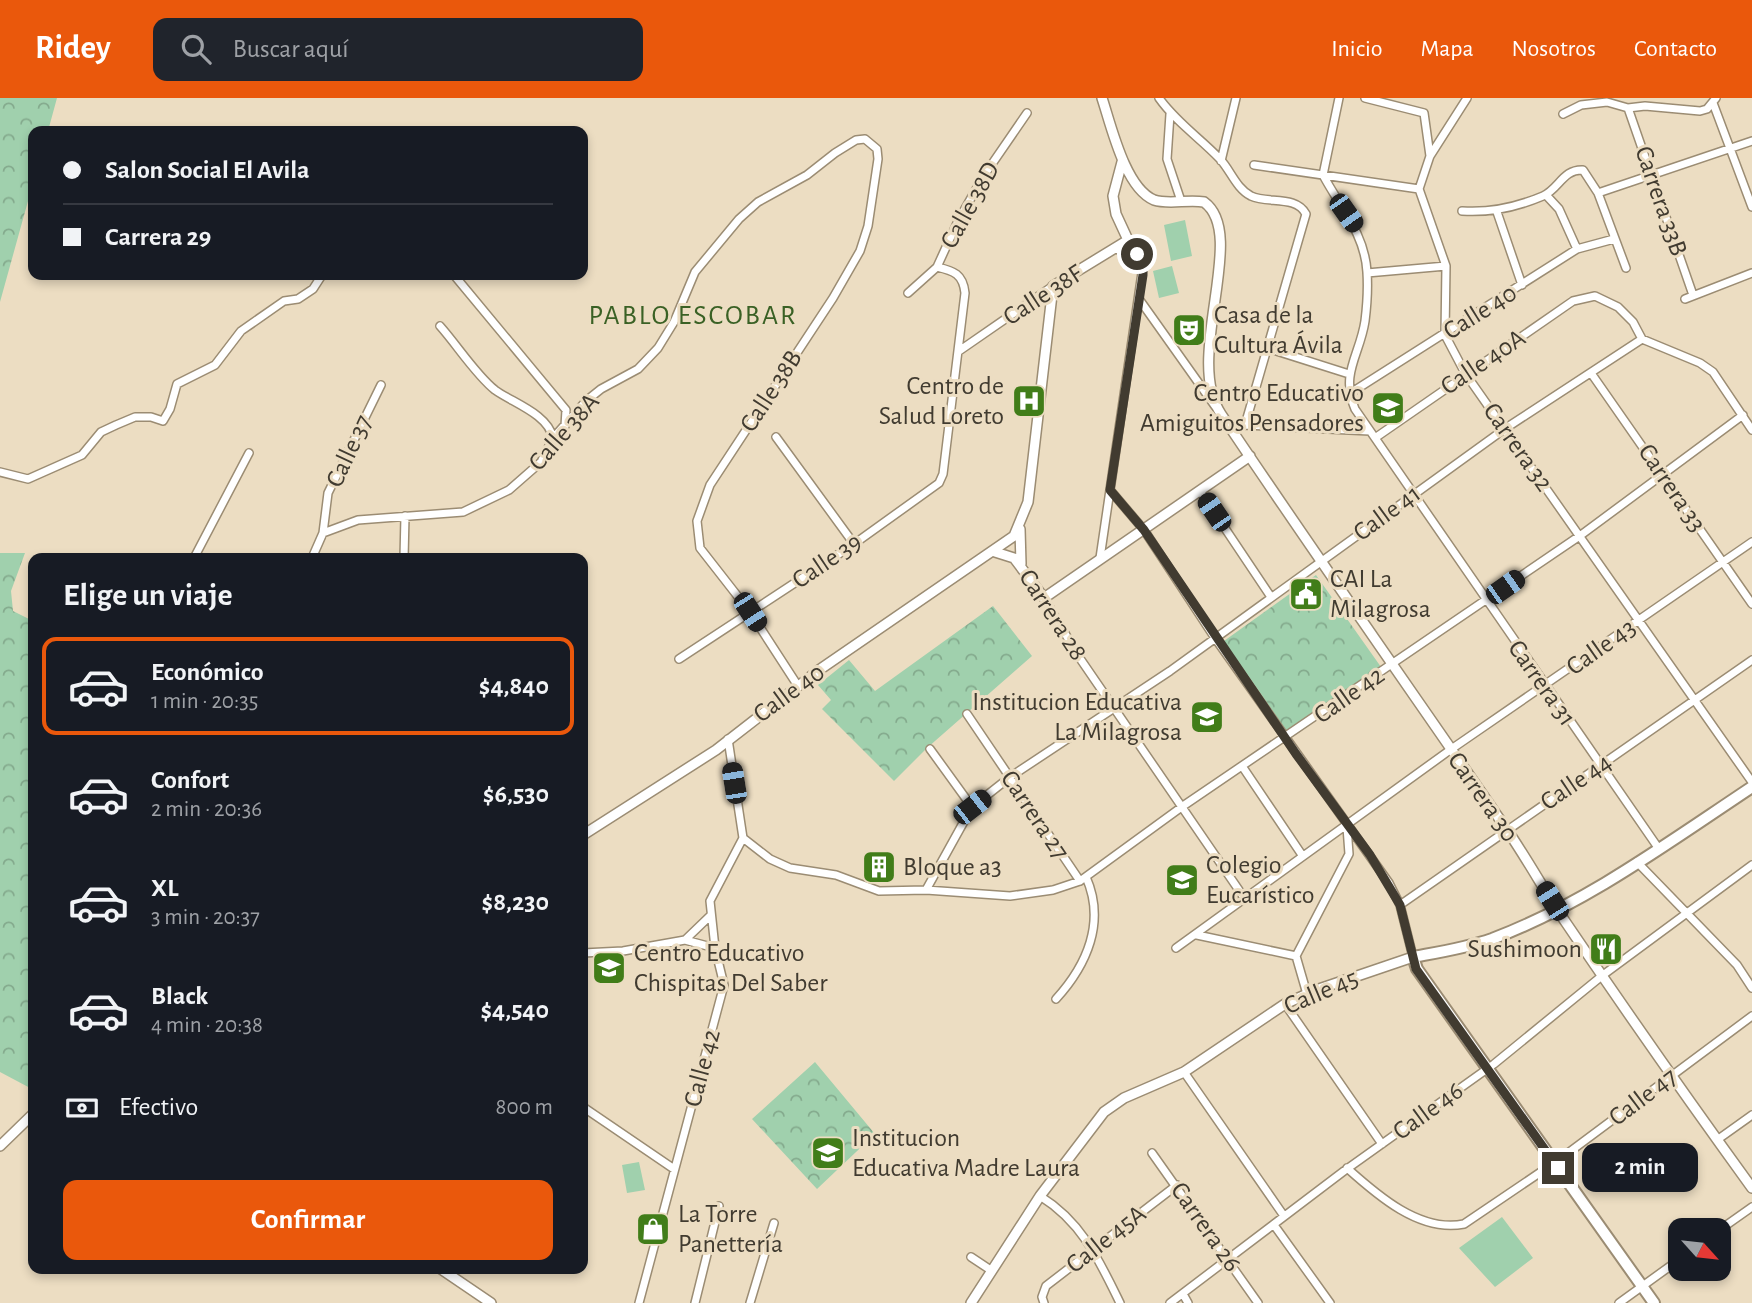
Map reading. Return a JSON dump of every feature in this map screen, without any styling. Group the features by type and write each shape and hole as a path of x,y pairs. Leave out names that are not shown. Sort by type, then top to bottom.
{"main road":[{"name":"Calle 45","path":"1413,957 1492,939 1558,909 1752,788"},
{"path":"1413,957 1416,969 1654,1303"}],"street":[{"name":"Carrera 30","path":"1102,98 1122,162 1138,186 1156,201 1196,201 1210,206 1221,231 1207,370 1216,406"},
{"path":"1159,98 1170,114 1221,161 1232,178 1250,195 1296,203 1306,214 1245,425"},
{"path":"1221,161 1236,98"},
{"path":"1323,175 1339,98"},
{"path":"1365,98 1424,113 1430,156"},
{"path":"1254,165 1419,189 1430,156 1467,98"},
{"path":"1563,114 1593,103 1628,108 1645,106 1700,111 1707,109 1714,100"},
{"path":"1714,100 1752,207"},
{"name":"Carrera 33B","path":"1628,108 1653,174 1689,297 1752,273"},
{"name":"Calle 38D","path":"908,293 937,267 958,221 983,177 1027,113"},
{"path":"1170,114 1167,159 1178,201"},
{"name":"Calle 38A","path":"323,533 358,520 463,512 509,490 541,462 553,438 586,401 601,388 638,369 658,348 674,322 695,272 739,219 758,202 785,190 848,144 865,139 873,144"},
{"path":"1598,193 1752,141"},
{"name":"Calle 38B","path":"750,612 700,548 697,521 710,485 833,298 860,251 868,226 878,159 873,144"},
{"path":"1100,558 1143,266 1116,214 1113,196 1122,162"},
{"path":"1462,211 1497,212 1546,195 1571,172 1583,170 1598,193 1626,268"},
{"name":"Carrera 31","path":"1323,175 1356,227 1367,273 1365,322 1349,374 1349,394 1372,435 1658,849"},
{"path":"1116,189 1129,182 1138,186"},
{"name":"Carrera 32","path":"1419,189 1446,266 1445,335 1465,373 1752,782"},
{"path":"1546,195 1559,209 1577,249"},
{"path":"1497,212 1522,285"},
{"name":"Calle 40","path":"1349,394 1577,249 1614,239"},
{"name":"Calle 38F","path":"959,351 1053,286 1128,240"},
{"path":"1115,248 1137,254"},
{"path":"1367,273 1446,266"},
{"path":"937,267 959,274 964,281 959,351"},
{"path":"0,472 28,479 82,455 102,432 116,425 135,417 163,421 170,409 177,384 215,365 241,331 284,301 298,299 313,289 319,280"},
{"path":"458,280 566,410 565,427"},
{"path":"1021,565 1020,527 1028,502 1053,286"},
{"name":"Calle 40A","path":"1372,435 1573,301 1595,296 1618,307 1633,322 1642,338"},
{"name":"Carrera 30","path":"1139,298 1216,406 1319,562 1507,829 1603,975 1752,1188"},
{"path":"440,326 493,388 540,419 551,429 553,438"},
{"path":"1642,338 1700,363 1713,372 1752,430"},
{"name":"Calle 41","path":"926,890 972,807 1010,777 1215,638 1506,428 1642,338"},
{"path":"1267,348 1349,374"},
{"name":"Calle 39","path":"679,659 853,544 939,483 943,474 959,351"},
{"name":"Carrera 33","path":"1591,373 1663,472 1752,604"},
{"name":"Calle 37","path":"315,553 323,533 328,493 381,385"},
{"name":"Calle 42","path":"639,1303 724,985 715,948 710,901 743,838 769,859 790,867 836,875 878,891 926,890 1010,896 1054,890 1083,879 1183,806 1581,535 1743,415"},
{"path":"1232,430 1245,425 1372,435"},
{"path":"776,437 853,544"},
{"path":"197,553 249,453"},
{"path":"1044,598 1250,456"},
{"path":"1110,490 1144,530 1215,638 1370,855 1400,905 1413,957"},
{"path":"1200,491 1271,597"},
{"path":"404,553 405,516"},
{"name":"Calle 40","path":"588,832 716,750 798,686 995,552 1020,527"},
{"name":"Calle 43","path":"1176,948 1450,750 1752,542"},
{"name":"Carrera 28","path":"995,552 1010,554 1021,565 1245,899"},
{"path":"750,612 798,686"},
{"name":"Calle 44","path":"1400,905 1752,660"},
{"name":"Carrera 27","path":"967,715 1083,879"},
{"path":"728,738 743,838"},
{"path":"930,749 972,807"},
{"path":"1242,766 1302,855"},
{"path":"1307,994 1296,956 1349,854 1347,826"},
{"path":"1637,862 1737,965 1752,988"},
{"name":"Calle 46","path":"1170,1303 1347,1168 1487,1069 1603,975 1752,865"},
{"path":"1056,999 1072,982 1086,955 1094,926 1091,890 1083,879"},
{"path":"685,940 711,915"},
{"path":"1197,935 1296,956"},
{"path":"588,953 623,951 685,940 715,948"},
{"name":"Calle 45","path":"971,1303 1040,1196 1104,1112 1124,1098 1184,1072 1286,1004 1413,957"},
{"path":"1286,1004 1382,1144"},
{"name":"Calle 47","path":"1347,1168 1378,1196 1406,1212 1446,1226 1464,1224 1554,1163 1752,1016"},
{"path":"1184,1072 1284,1216"},
{"path":"588,1110 674,1169"},
{"path":"1717,1140 1752,1115"},
{"path":"0,1146 28,1119"},
{"name":"Carrera 26","path":"1152,1153 1258,1303"},
{"name":"Calle 45A","path":"1043,1300 1046,1286 1177,1185"},
{"path":"1040,1196 1071,1220 1093,1248 1120,1303"},
{"path":"695,1303 719,1206"},
{"path":"1731,1222 1752,1207"},
{"path":"750,1303 774,1223"},
{"path":"1274,1225 1330,1303"},
{"path":"971,1257 992,1271"},
{"path":"1619,1303 1668,1268"},
{"path":"448,1274 491,1303"},
{"path":"1183,1294 1188,1303"}],"green space":[{"path":"0,98 57,98 49,126 28,126 28,201 0,302"},
{"path":"1185,220 1192,256 1171,261 1164,225"},
{"path":"1172,266 1179,293 1159,298 1153,271"},
{"path":"0,553 25,553 11,591 13,611 28,618 28,1087 0,1072"},
{"path":"1316,575 1381,667 1288,733 1224,641"},
{"path":"993,606 1032,656 927,748 894,781 822,709 831,700 818,685 849,660 875,691"},
{"path":"815,1062 875,1134 817,1189 752,1119"},
{"path":"639,1162 645,1190 627,1193 622,1165"},
{"path":"1502,1217 1533,1258 1495,1287 1459,1248"}],"place":[{"name":"Casa de la Cultura Ávila","path":"1189,330"},
{"name":"Centro de Salud Loreto","path":"1029,401"},
{"name":"Centro Educativo Amiguitos Pensadores","path":"1388,408"},
{"name":"CAI La Milagrosa","path":"1306,594"},
{"name":"Institucion Educativa La Milagrosa","path":"1207,717"},
{"name":"Bloque a3","path":"879,867"},
{"name":"Colegio Eucarístico","path":"1182,880"},
{"name":"Sushimoon","path":"1606,949"},
{"name":"Centro Educativo Chispitas Del Saber","path":"609,968"},
{"name":"Institucion Educativa Madre Laura","path":"828,1153"},
{"name":"La Torre Panettería","path":"653,1229"}],"district":[{"name":"PABLO ESCOBAR","path":"693,316"}],"route":[{"path":"1137,254 1143,266 1143,275 1110,490 1144,530 1215,638 1389,883 1400,905 1416,969 1558,1168"}]}
